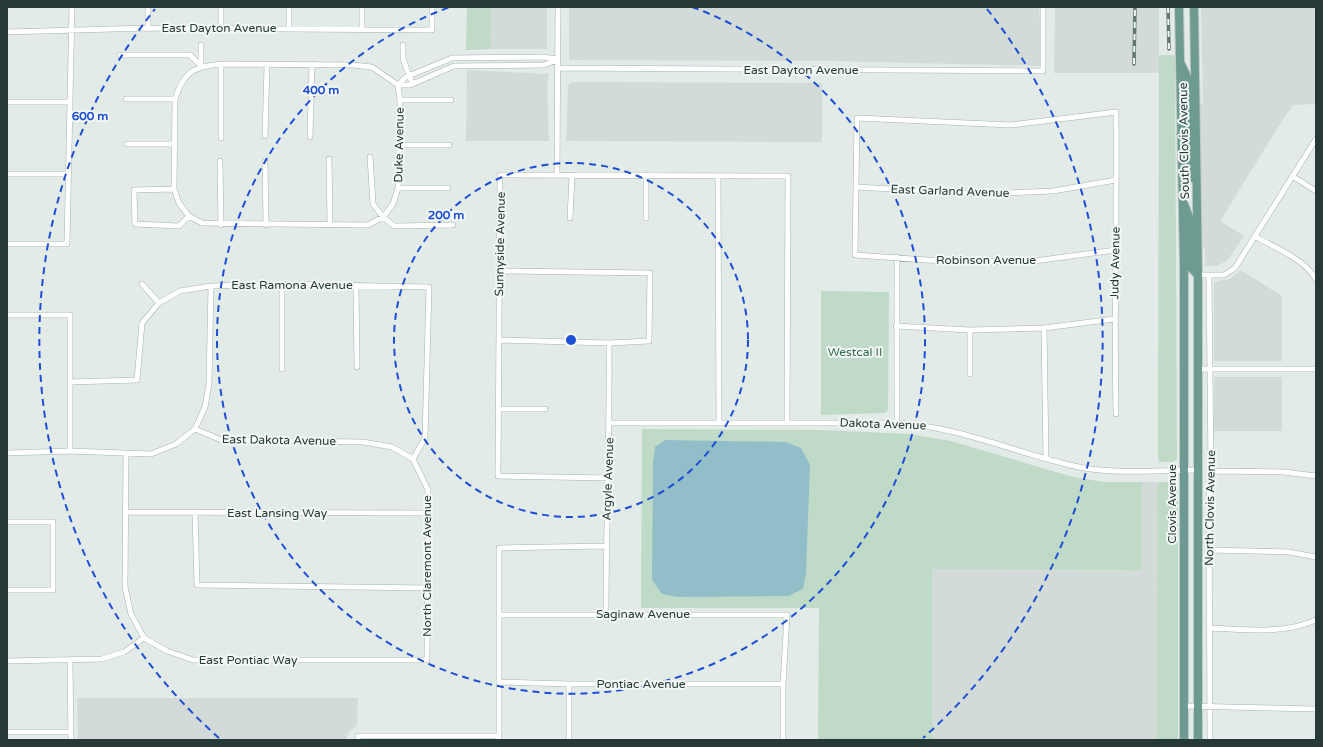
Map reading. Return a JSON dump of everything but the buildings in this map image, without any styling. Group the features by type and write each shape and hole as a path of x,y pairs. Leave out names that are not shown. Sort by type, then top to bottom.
{"main road":[{"name":"South Clovis Avenue","path":"1179,7 1184,267"},
{"name":"South Clovis Avenue","path":"1194,7 1198,275"},
{"path":"1180,62 1187,77 1189,130 1193,134 1196,134"},
{"path":"1181,134 1190,140 1191,180 1197,184"},
{"path":"1182,200 1189,217 1191,268 1192,271 1198,275 1198,740"},
{"name":"Clovis Avenue","path":"1184,267 1184,740"}],"street":[{"path":"7,244 67,244 72,7"},
{"path":"148,7 148,28"},
{"path":"220,7 221,28"},
{"path":"288,28 289,7"},
{"path":"362,7 362,29"},
{"name":"East Dayton Avenue","path":"7,32 148,28 432,30 432,7"},
{"path":"558,7 557,174 788,176 787,423"},
{"name":"East Dayton Avenue","path":"558,68 1043,72 1043,7"},
{"path":"201,45 201,66"},
{"path":"403,45 403,59 412,83"},
{"path":"120,55 190,55 201,66"},
{"path":"398,85 409,76 452,58 544,57 558,59"},
{"path":"383,217 368,225 221,225 202,223 189,216 179,203 174,189 175,99 179,87 190,72 201,66 221,64 312,64 372,67 398,85 412,83 454,66 544,65 558,59"},
{"path":"221,64 221,138"},
{"path":"310,137 312,64"},
{"path":"266,136 267,65"},
{"name":"Duke Avenue","path":"383,217 393,204 398,188 400,100 398,85"},
{"path":"126,99 175,99"},
{"path":"400,100 451,100"},
{"path":"7,102 69,102"},
{"name":"Judy Avenue","path":"856,187 856,118 1011,125 1116,112 1116,250 1114,319 1116,414"},
{"path":"1198,275 1224,275 1235,268 1316,139"},
{"path":"127,144 175,144"},
{"path":"400,145 449,145"},
{"path":"370,157 373,204 383,217 394,226 453,225"},
{"path":"329,159 330,225"},
{"path":"220,161 221,225"},
{"path":"266,162 266,225"},
{"path":"7,174 68,174"},
{"name":"Sunnyside Avenue","path":"557,174 500,175 498,476 608,478"},
{"path":"570,218 572,175"},
{"path":"646,175 646,218"},
{"path":"718,176 719,422"},
{"path":"1292,176 1316,191"},
{"name":"East Garland Avenue","path":"856,187 982,194 1053,190 1116,180"},
{"name":"Robinson Avenue","path":"856,187 855,255 956,262 1034,261 1116,250"},
{"path":"398,188 448,188"},
{"path":"174,189 134,190 135,224 179,226 189,216"},
{"path":"1256,236 1301,262 1316,279"},
{"path":"897,257 897,423"},
{"path":"499,271 650,273 649,341 609,343 499,340"},
{"name":"North Clovis Avenue","path":"1209,275 1211,471 1209,497 1210,740"},
{"path":"142,284 159,303"},
{"path":"282,284 282,369"},
{"name":"East Ramona Avenue","path":"70,382 137,380 142,323 159,303 180,290 211,286 282,284 429,286 425,438 413,459"},
{"path":"356,285 357,367"},
{"path":"7,453 70,451 151,454 176,444 195,429 205,407 209,384 211,286"},
{"path":"7,315 70,316 70,451"},
{"path":"896,326 970,330 1044,328 1114,319"},
{"path":"1044,328 1046,458"},
{"path":"970,330 970,374"},
{"name":"Argyle Avenue","path":"606,614 606,546 610,423 609,343"},
{"path":"1198,369 1316,369"},
{"path":"498,409 545,409"},
{"name":"Dakota Avenue","path":"610,423 897,423 924,425 951,430 1088,469 1198,470"},
{"name":"East Dakota Avenue","path":"195,429 221,440 363,442 392,446 413,459"},
{"path":"7,661 70,661 102,658 124,652 144,638 131,614 125,587 126,453"},
{"name":"North Claremont Avenue","path":"413,459 428,490 429,588 427,660"},
{"path":"1211,471 1284,472 1316,476"},
{"name":"East Lansing Way","path":"125,512 429,513"},
{"path":"195,513 197,585 429,588"},
{"path":"7,522 54,522 54,590 7,590"},
{"path":"358,738 499,738 499,548 606,546"},
{"path":"1209,550 1289,552 1316,557"},
{"name":"Saginaw Avenue","path":"499,615 787,615 783,684"},
{"path":"1209,628 1286,630 1302,626 1316,620"},
{"name":"East Pontiac Way","path":"144,638 167,651 193,660 427,660"},
{"path":"70,661 71,740"},
{"name":"Pontiac Avenue","path":"499,682 569,684 783,684"},
{"path":"569,684 569,740"},
{"path":"783,684 783,740"},
{"path":"1184,706 1316,709"},
{"path":"7,732 72,732"}],"shaded area":[{"path":"491,7 547,7 547,49 490,49"},
{"path":"569,7 1039,7 1043,66 830,61 569,60"},
{"path":"1055,7 1159,7 1159,73 1054,73"},
{"path":"1201,7 1316,7 1316,104 1293,105 1220,221 1244,236 1227,261 1216,266 1205,266 1205,247 1198,258 1198,104 1203,104"},
{"path":"467,70 549,74 547,85 549,141 466,141"},
{"path":"572,82 822,83 822,142 566,141 568,85"},
{"path":"1241,270 1282,296 1282,361 1214,361 1214,282 1229,279"},
{"path":"1214,377 1282,377 1282,431 1214,431"},
{"path":"1142,482 1158,482 1157,740 932,740 932,569 1142,570"},
{"path":"77,698 358,698 357,726 349,731 346,740 78,740"}],"green space":[{"path":"467,7 491,7 490,49 466,50"},
{"path":"1159,55 1175,55 1177,459 1173,462 1159,462 1158,455"},
{"name":"Westcal II","path":"821,291 889,292 888,410 885,413 821,415"},
{"path":"642,429 820,430 909,434 951,441 1073,477 1104,482 1142,482 1142,570 932,569 932,740 818,740 819,608 641,608"},
{"path":"1158,482 1174,482 1178,487 1178,740 1157,740"}],"water":[{"path":"665,440 786,442 801,448 810,465 806,573 803,589 788,596 678,597 662,594 652,580 653,463 655,447"}],"railway":[{"path":"1134,64 1135,7"},
{"path":"1168,7 1169,49"}]}
